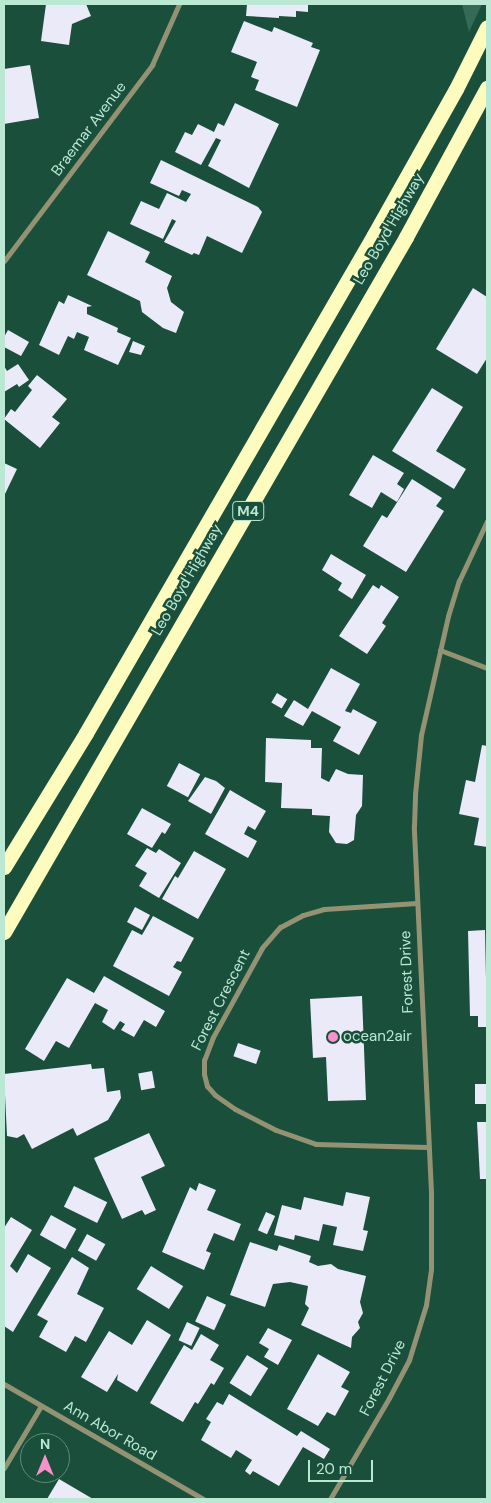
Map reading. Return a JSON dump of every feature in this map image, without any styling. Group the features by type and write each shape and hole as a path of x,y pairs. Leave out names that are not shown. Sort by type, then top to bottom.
{"highway":[{"name":"Leo Boyd Highway","path":"4,867 86,733 364,252 456,88 487,26"},
{"name":"Leo Boyd Highway","path":"6,930 80,798 406,237 487,88"}],"street":[{"name":"Braemar Avenue","path":"4,260 152,65 179,4"},
{"name":"Forest Drive","path":"330,1499 409,1360 426,1305 430,1269 430,1192 414,826 417,762 440,650 459,581 487,521"},
{"path":"440,650 487,668"},
{"name":"Forest Crescent","path":"417,903 324,909 303,915 280,927 262,948 213,1037 204,1060 204,1074 207,1086 215,1095 235,1109 276,1130 316,1144 427,1147"},
{"name":"Ann Abor Road","path":"4,1384 203,1499"},
{"path":"4,1468 41,1406"}],"green space":[{"path":"462,4 482,4 469,32"}],"building":[{"path":"46,4 86,4 91,16 72,24 69,45 41,41"},
{"path":"247,4 308,4 308,12 296,11 296,17 246,16"},
{"path":"244,21 272,32 274,27 313,43 311,47 320,50 297,107 255,90 259,80 251,77 257,62 231,52"},
{"path":"30,65 39,118 4,124 4,69"},
{"path":"235,103 279,124 249,188 208,166 221,140 216,138 201,165 175,152 185,132 192,135 198,124 214,132 218,123 224,126"},
{"path":"161,160 258,207 262,212 242,253 207,236 199,255 194,253 192,255 164,242 176,221 172,219 163,239 130,224 141,201 159,209 167,193 186,202 191,194 182,190 179,196 150,183"},
{"path":"108,231 150,252 145,262 172,276 167,288 171,302 184,312 176,333 163,328 142,312 140,301 87,275"},
{"path":"473,288 487,297 487,358 477,374 436,349"},
{"path":"68,295 92,306 87,307 87,314 118,328 117,332 131,338 118,365 84,350 89,337 77,332 74,339 68,336 59,355 39,345 59,301 64,304"},
{"path":"8,330 29,342 21,356 4,347 4,337"},
{"path":"133,341 145,346 141,355 129,352"},
{"path":"18,364 29,380 19,387 17,384 4,392 4,366 7,371"},
{"path":"37,375 67,399 52,417 60,423 40,448 4,419 11,409 15,412 32,390 28,386"},
{"path":"432,388 463,407 436,451 466,469 454,489 392,451"},
{"path":"373,455 404,473 397,484 404,489 397,502 381,492 372,508 349,495"},
{"path":"4,463 17,469 4,496"},
{"path":"412,479 442,498 436,506 444,511 406,572 363,546 382,515 387,518"},
{"path":"331,554 366,575 352,599 338,590 342,583 322,570"},
{"path":"373,585 379,589 381,585 399,597 382,623 386,626 367,654 339,636"},
{"path":"331,668 360,684 345,711 351,713 353,709 377,722 359,755 333,741 341,727 312,711 303,726 284,716 294,700 308,709"},
{"path":"277,693 287,699 282,709 271,702"},
{"path":"266,738 311,740 311,748 322,748 321,778 329,782 336,769 348,774 363,775 362,806 356,815 354,840 347,844 336,843 329,832 330,816 312,815 312,809 281,808 282,783 265,782"},
{"path":"482,745 487,746 487,847 474,845 479,818 459,814 466,780 475,782"},
{"path":"179,763 200,774 188,797 167,786"},
{"path":"205,777 216,781 225,788 211,814 188,801"},
{"path":"230,790 266,811 255,830 248,826 244,834 257,841 248,858 205,834"},
{"path":"142,808 171,824 165,834 162,832 152,848 127,834"},
{"path":"147,848 156,853 159,849 181,863 159,898 139,886 147,873 135,866"},
{"path":"194,851 226,869 198,919 162,899 175,876 178,878"},
{"path":"135,907 150,915 142,930 127,922"},
{"path":"153,916 194,938 181,962 177,961 173,967 182,972 169,996 113,966 132,930 142,935"},
{"path":"485,930 487,1027 478,1027 478,1016 470,1016 468,931"},
{"path":"104,976 165,1011 156,1027 144,1020 134,1037 121,1030 125,1024 120,1021 114,1030 102,1022 108,1010 95,1003 69,1048 56,1041 44,1061 25,1049 67,978 94,993"},
{"path":"362,996 366,1100 328,1101 326,1057 313,1058 310,999"},
{"path":"238,1043 261,1051 256,1064 233,1056"},
{"path":"91,1064 92,1069 104,1068 107,1092 120,1090 121,1098 108,1120 77,1136 73,1128 32,1149 24,1134 17,1138 7,1136 4,1074"},
{"path":"152,1071 155,1088 141,1090 138,1073"},
{"path":"475,1084 487,1084 487,1104 475,1104"},
{"path":"477,1122 487,1122 487,1179 480,1179"},
{"path":"149,1133 165,1166 141,1177 156,1210 145,1215 142,1210 122,1219 94,1158"},
{"path":"199,1183 216,1190 207,1210 241,1224 234,1241 214,1233 206,1251 211,1253 204,1270 162,1252 190,1187 196,1191"},
{"path":"74,1186 107,1202 97,1223 64,1207"},
{"path":"346,1192 370,1197 363,1230 368,1231 363,1251 333,1245 337,1227 323,1224 319,1241 295,1235 294,1240 274,1235 282,1205 301,1210 304,1197 343,1206"},
{"path":"266,1212 275,1216 267,1234 258,1230"},
{"path":"51,1215 76,1229 65,1249 40,1235"},
{"path":"11,1217 32,1230 10,1266 17,1273 28,1254 51,1268 13,1332 4,1326 4,1228"},
{"path":"87,1234 105,1244 96,1261 78,1251"},
{"path":"250,1242 277,1251 279,1245 311,1256 309,1262 318,1266 331,1264 338,1269 366,1276 360,1302 363,1313 358,1322 360,1328 352,1337 351,1348 301,1325 309,1308 305,1304 308,1286 290,1282 273,1284 265,1307 230,1295"},
{"path":"72,1257 89,1268 77,1294 104,1308 86,1342 75,1336 66,1352 39,1337 48,1321 37,1315"},
{"path":"151,1266 183,1286 169,1309 137,1289"},
{"path":"207,1296 226,1305 214,1330 195,1321"},
{"path":"147,1320 171,1335 137,1392 117,1380 118,1374 107,1392 81,1377 109,1331 132,1345"},
{"path":"187,1322 200,1328 191,1346 179,1340"},
{"path":"268,1328 292,1340 278,1365 264,1357 269,1349 259,1343"},
{"path":"201,1334 219,1345 210,1360 224,1368 214,1385 211,1383 198,1404 195,1402 183,1422 150,1403 184,1345 192,1350"},
{"path":"318,1354 350,1372 341,1387 349,1391 335,1416 327,1412 318,1426 287,1409"},
{"path":"247,1355 268,1368 251,1396 230,1383"},
{"path":"229,1394 297,1436 301,1431 330,1449 324,1459 303,1447 279,1486 253,1471 250,1475 245,1471 252,1460 236,1450 231,1458 201,1440 211,1422 206,1419 217,1402 223,1405"},
{"path":"57,1483 66,1483 93,1499 47,1499"}],"place":[{"name":"ocean2air","path":"333,1037"}]}
